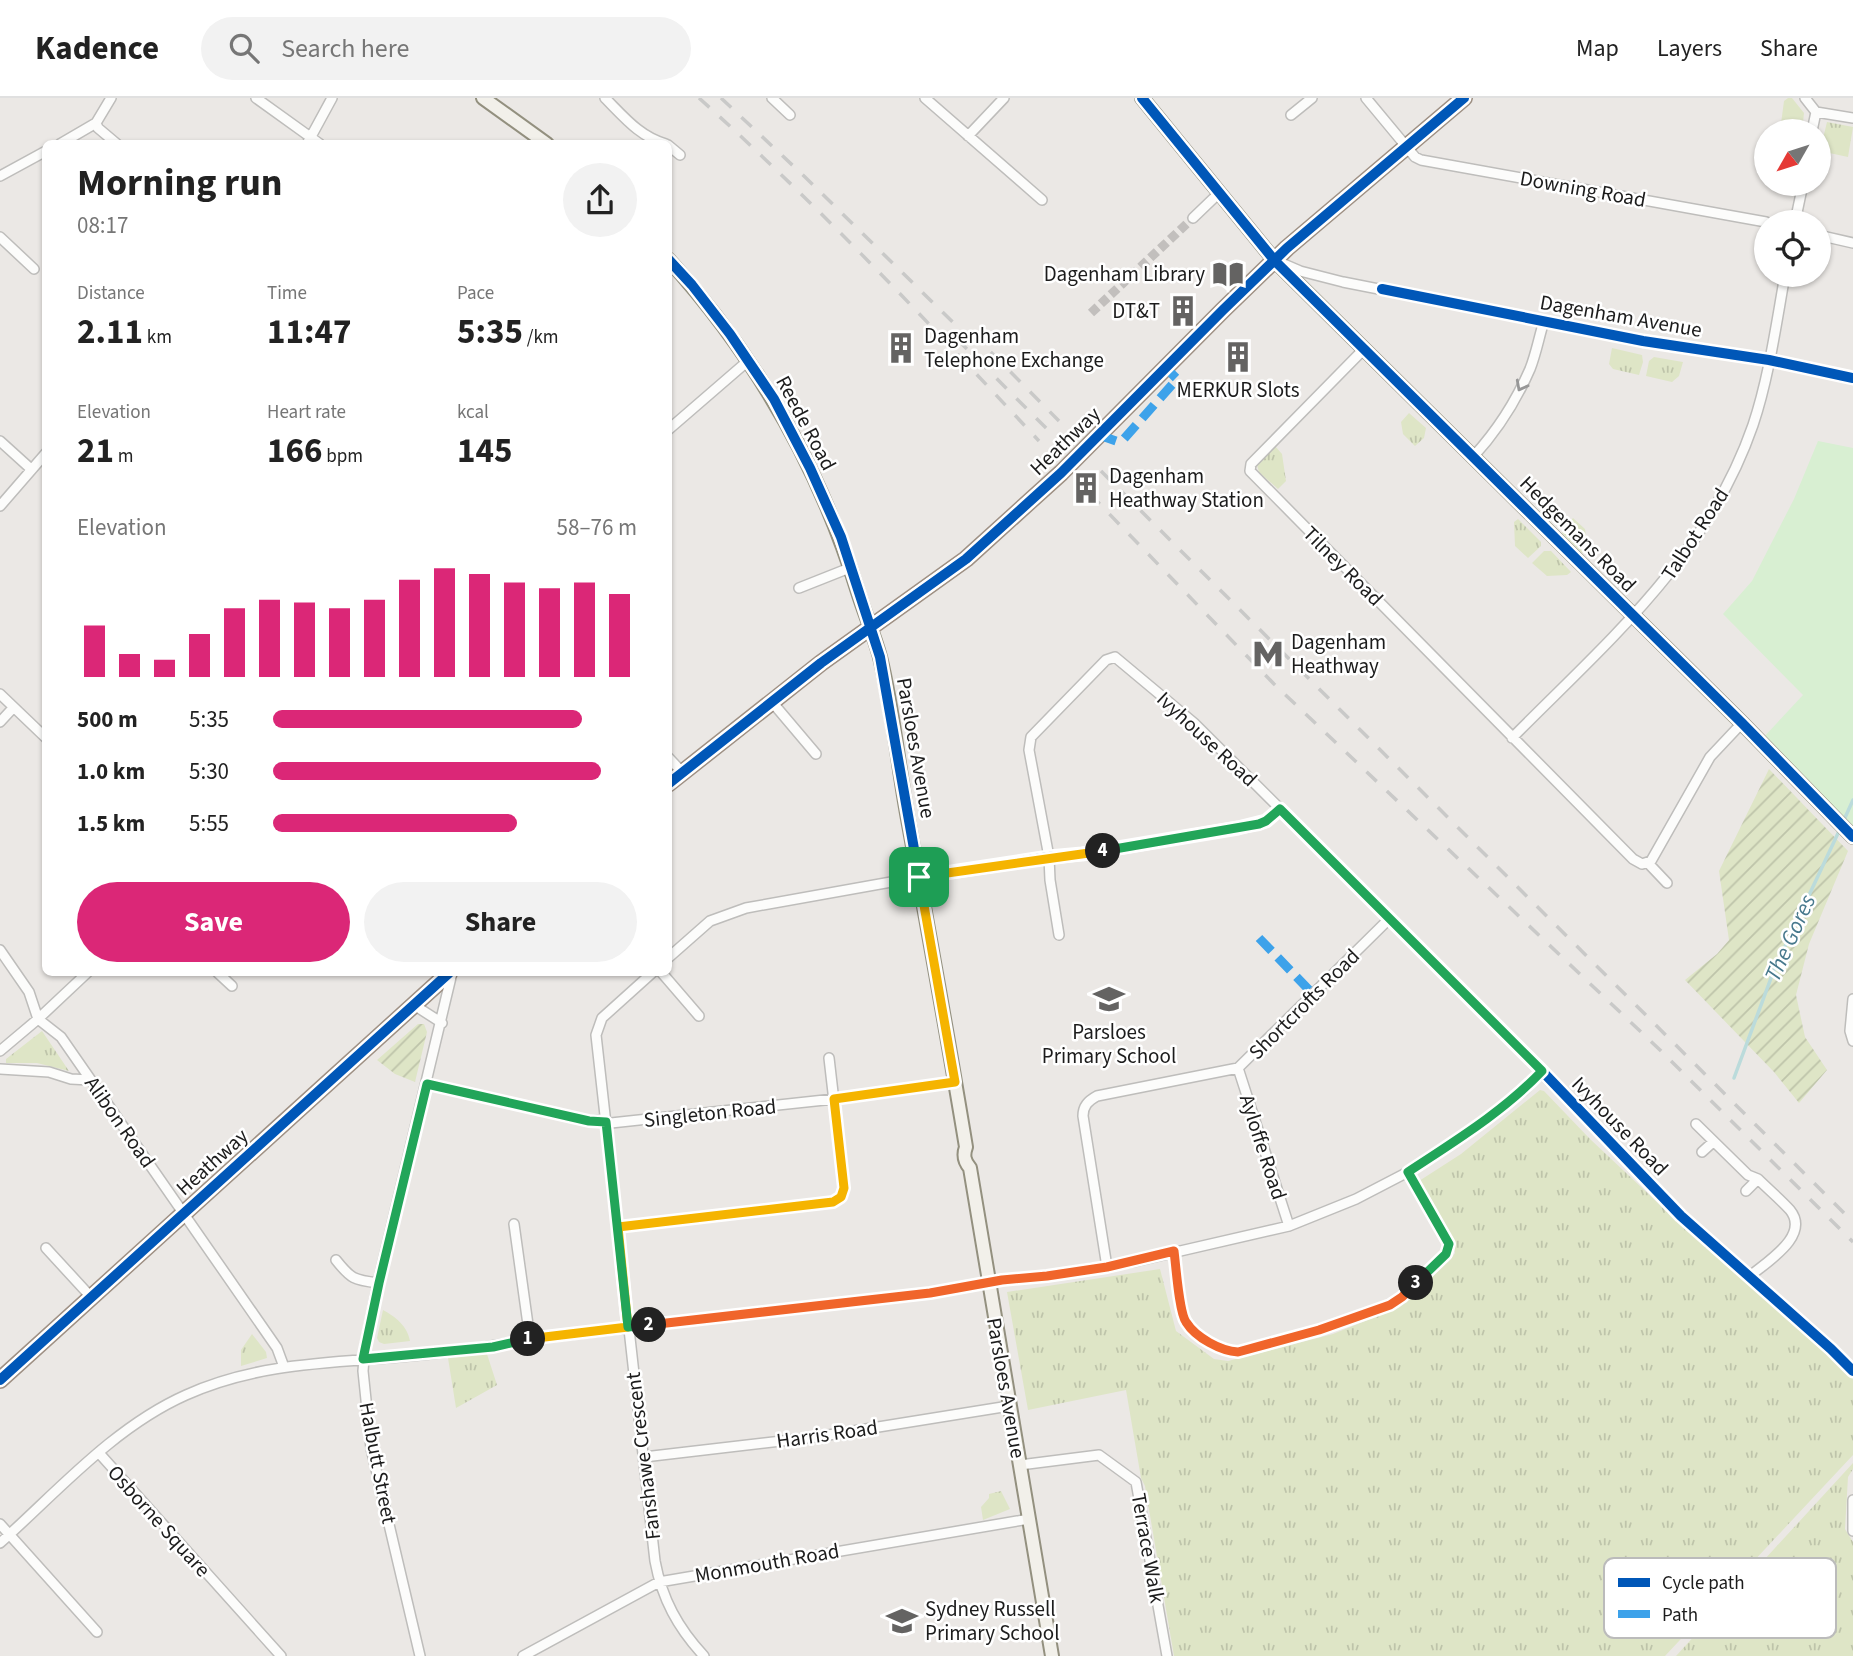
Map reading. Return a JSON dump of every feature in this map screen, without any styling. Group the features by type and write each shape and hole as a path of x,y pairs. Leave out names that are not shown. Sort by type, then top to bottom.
{"main road":[{"name":"Heathway","path":"672,781 772,702 966,559 1022,509 1275,261 1464,98"},
{"name":"Heathway","path":"0,1380 448,976"}],"street":[{"path":"67,140 96,123 111,98"},
{"path":"256,98 310,140"},
{"path":"314,140 332,98"},
{"path":"482,98 541,140"},
{"path":"605,98 638,131 653,140"},
{"path":"772,98 790,115"},
{"path":"925,98 1042,200"},
{"path":"968,136 1004,98"},
{"name":"Hedgemans Road","path":"1142,98 1275,261 1742,723 1852,836"},
{"path":"1291,115 1312,98"},
{"path":"1366,98 1406,146"},
{"path":"1805,98 1816,113 1853,118"},
{"path":"1815,119 1816,113"},
{"path":"96,123 112,140"},
{"name":"Downing Road","path":"1406,146 1415,157 1422,160 1754,220"},
{"path":"672,148 680,155"},
{"path":"0,176 42,153"},
{"path":"1193,218 1219,193"},
{"path":"0,237 34,269"},
{"path":"1831,238 1853,243"},
{"name":"Dagenham Avenue","path":"1275,261 1300,271 1382,289 1643,341 1769,360 1853,377"},
{"name":"Reede Road","path":"672,262 749,360 774,399 810,468 852,567 872,627"},
{"name":"Talbot Road","path":"1512,738 1634,616 1690,548 1722,497 1760,403 1783,287"},
{"path":"1473,457 1490,439 1506,415 1531,368 1544,321"},
{"name":"Tilney Road","path":"1365,348 1251,464 1250,471 1633,859 1642,864 1648,863 1667,883"},
{"path":"672,427 749,360"},
{"path":"0,441 31,469"},
{"path":"0,506 42,457"},
{"path":"799,588 852,567"},
{"name":"Parsloes Avenue","path":"872,627 888,693 897,761 966,1147 965,1163 970,1168 1052,1656"},
{"name":"Ivyhouse Road","path":"1059,935 1049,857 1028,750 1031,737 1110,658 1115,657 1194,723 1542,1071 1681,1216 1853,1371"},
{"path":"0,694 42,734"},
{"path":"772,702 816,754"},
{"path":"0,722 13,708"},
{"path":"1648,863 1710,757 1742,723"},
{"path":"672,761 682,772"},
{"path":"672,954 710,920 727,913 919,877 1082,854 1248,826 1266,821 1280,809"},
{"name":"Shortcrofts Road","path":"1107,1267 1083,1108 1097,1097 1238,1068 1389,919"},
{"name":"Alibon Road","path":"0,950 29,992 38,1019 61,1037 277,1348 284,1367"},
{"path":"0,1051 84,976"},
{"path":"221,976 232,986"},
{"name":"Halbutt Street","path":"420,1656 368,1430 363,1359 442,1023 450,976"},
{"name":"Fanshawe Crescent","path":"649,976 602,1018 596,1035 659,1582 675,1618 704,1656"},
{"path":"665,976 699,1016"},
{"path":"1853,999 1850,1031 1853,1041"},
{"path":"414,1005 442,1023"},
{"path":"618,1227 833,1202 841,1197 844,1188 829,1058"},
{"name":"Ayloffe Road","path":"1238,1068 1289,1226"},
{"path":"0,1069 49,1072 71,1079 90,1080"},
{"path":"99,1453 130,1429 185,1395 248,1373 284,1367 493,1347 530,1339 930,1293 1107,1267 1289,1226 1356,1199 1408,1172 1479,1125 1523,1091 1542,1071"},
{"name":"Singleton Road","path":"427,1084 611,1124 834,1099 955,1082"},
{"path":"1696,1124 1748,1175 1758,1179 1791,1212 1796,1223 1795,1232 1789,1241 1749,1277"},
{"path":"1702,1153 1713,1142"},
{"path":"1174,1251 1185,1322 1218,1347 1238,1352 1319,1330 1390,1305 1402,1297 1446,1254 1449,1244 1445,1233 1408,1172"},
{"path":"1746,1191 1758,1179"},
{"path":"514,1224 530,1339"},
{"path":"46,1248 91,1297"},
{"path":"336,1260 350,1277 379,1283"},
{"name":"Harris Road","path":"644,1457 816,1437 1009,1406"},
{"name":"Osborne Square","path":"0,1543 99,1453 281,1656"},
{"name":"Terrace Walk","path":"1020,1465 1099,1455 1136,1482 1167,1656"},
{"path":"1853,1500 1853,1531"},
{"name":"Monmouth Road","path":"523,1656 659,1582 1029,1519"},
{"path":"0,1524 97,1632"}],"green space":[{"path":"1792,98 1804,113 1803,119 1782,119 1784,101"},
{"path":"1831,123 1853,127 1848,157 1831,153"},
{"path":"1612,348 1642,355 1639,375 1613,369 1609,364"},
{"path":"1654,357 1683,362 1679,376 1672,382 1646,376 1649,361"},
{"path":"1409,413 1426,428 1424,438 1415,446 1403,434 1401,422"},
{"path":"1818,441 1853,448 1853,830 1762,739 1803,695 1723,614 1752,581 1794,499"},
{"path":"1275,446 1282,454 1286,481 1278,489 1259,472 1257,465"},
{"path":"1573,518 1585,529 1588,549 1582,553 1562,533"},
{"path":"1518,519 1541,542 1541,546 1528,558 1515,546 1514,522"},
{"path":"1544,551 1551,551 1571,572 1567,575 1547,576 1532,563"},
{"path":"1769,769 1848,851 1809,944 1796,995 1805,1037 1827,1070 1799,1103 1774,1072 1685,980 1717,954 1729,940 1719,871"},
{"path":"418,1024 424,1024 427,1032 415,1082 395,1074 377,1060"},
{"path":"42,1031 69,1071 37,1063 6,1063 6,1059"},
{"path":"1540,1090 1544,1091 1590,1139 1692,1235 1853,1377 1853,1455 1757,1558 1604,1558 1604,1638 1682,1638 1665,1656 1174,1656 1126,1390 1028,1410 1007,1292 1160,1269 1176,1331 1214,1359 1228,1361 1333,1334 1400,1307 1451,1259 1455,1253 1453,1239 1419,1181 1461,1154"},
{"path":"383,1310 400,1322 410,1341 384,1344 379,1342 377,1338"},
{"path":"252,1334 266,1352 267,1358 241,1366 241,1350"},
{"path":"487,1354 497,1385 456,1408 448,1358"},
{"path":"1853,1463 1848,1477 1845,1529 1853,1542 1853,1656 1676,1656 1693,1638 1836,1638 1836,1558 1766,1558"},
{"path":"1001,1491 1010,1509 983,1520 981,1507 989,1494"}],"waterway":[{"name":"The Gores","path":"1843,822 1853,800"},
{"name":"The Gores","path":"1734,1078 1774,970 1840,829"}],"tunnel":[{"path":"1091,313 1193,218"}],"railway":[{"path":"699,98 830,223 1039,441"},
{"path":"721,98 974,343"},
{"path":"971,332 1059,421"},
{"path":"957,339 1049,431"},
{"path":"1101,471 1853,1222"},
{"path":"1090,494 1274,684 1660,1050 1853,1242"}],"marked path":[{"path":"1099,435 1116,441 1123,440 1177,379 1166,368"},
{"path":"1259,938 1313,994"}],"cycle path":[{"path":"1142,98 1275,261 1742,723 1853,837"},
{"path":"672,781 821,663 966,559 1061,473 1287,248 1464,98"},
{"path":"672,263 730,334 774,399 810,468 841,537 880,657 919,877 1238,828 1266,821 1280,809 1542,1071 1681,1216 1853,1371"},
{"path":"1382,289 1643,341 1769,360 1853,378"},
{"path":"0,1380 446,976"}],"place":[{"name":"Dagenham Library","path":"1228,274"},
{"name":"DT&T","path":"1183,311"},
{"name":"Dagenham Telephone Exchange","path":"901,348"},
{"name":"MERKUR Slots","path":"1238,357"},
{"name":"Dagenham Heathway Station","path":"1086,488"},
{"name":"Dagenham Heathway","path":"1268,654"},
{"name":"Parsloes Primary School","path":"1109,999"},
{"name":"Sydney Russell Primary School","path":"902,1621"}],"route":[{"path":"919,877 955,1082 834,1099 844,1188 841,1197 833,1202 618,1227 628,1327 530,1339 493,1347 363,1359 427,1084 589,1121 606,1122 628,1327 930,1293 1002,1280 1107,1267 1174,1251 1185,1322 1218,1347 1238,1352 1319,1330 1390,1305 1402,1297 1446,1254 1449,1244 1408,1172 1479,1125 1523,1091 1542,1071 1280,809 1266,821 1238,828 919,877"}]}
